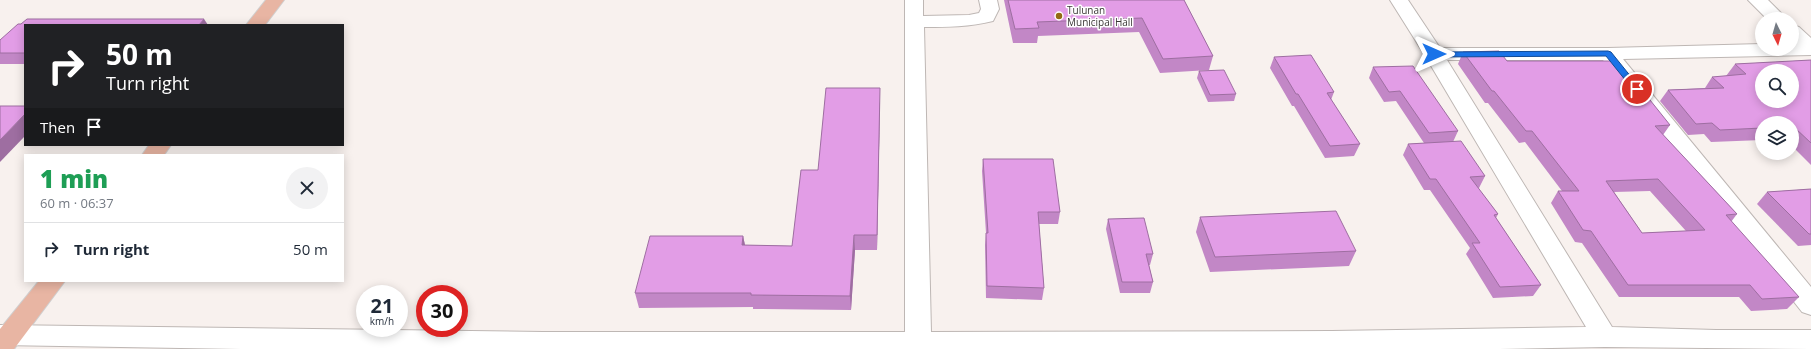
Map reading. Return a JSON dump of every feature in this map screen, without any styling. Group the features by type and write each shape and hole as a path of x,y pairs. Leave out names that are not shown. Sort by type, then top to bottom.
{"main road":[{"path":"256,24 275,0"},
{"path":"153,154 159,146"},
{"path":"4,339 52,282"}],"street":[{"path":"914,0 918,345"},
{"path":"915,22 969,21 986,16 990,9 988,0"},
{"path":"1399,0 1434,54 1605,337"},
{"path":"1757,0 1770,12"},
{"path":"1799,38 1811,49"},
{"path":"1434,54 1608,54 1811,49"},
{"path":"1608,54 1811,305"},
{"path":"4,339 542,346 1334,345 1605,337 1719,344 1811,340"}],"building":[{"path":"1008,0 1184,0 1213,56 1163,59 1142,18 1037,22 1039,28 1015,29"},
{"path":"27,19 204,19 200,24 24,24 24,53 0,53 0,40 18,24 21,24"},
{"path":"1499,51 1507,61 1613,61 1638,90 1642,90 1670,125 1655,126 1737,214 1726,215 1799,297 1762,299 1750,285 1628,285 1591,231 1583,230 1558,191 1579,191 1532,131 1526,131 1494,91 1492,91 1463,52","holes":["1658,179 1705,230 1642,233 1606,181"]},
{"path":"1311,55 1334,92 1327,93 1360,144 1330,146 1274,57"},
{"path":"1811,60 1811,143 1799,132 1799,116 1755,116 1755,128 1720,130 1712,123 1696,124 1668,90 1724,88 1712,77 1746,74 1735,64"},
{"path":"1413,66 1458,131 1429,133 1400,91 1389,92 1373,67"},
{"path":"1224,70 1236,94 1210,95 1199,71"},
{"path":"826,88 880,88 877,235 854,235 850,296 751,295 751,293 635,293 650,236 743,236 742,245 792,246 801,170 818,170"},
{"path":"0,106 24,106 24,115 0,140"},
{"path":"1461,141 1485,176 1470,177 1498,214 1494,215 1541,285 1500,287 1472,243 1480,243 1436,179 1430,179 1408,144"},
{"path":"983,159 1053,159 1060,212 1038,212 1044,288 987,286 986,233 988,233"},
{"path":"1811,189 1811,234 1809,234 1767,192"},
{"path":"1336,211 1356,251 1215,257 1200,217"},
{"path":"1144,218 1153,254 1146,254 1153,282 1122,282 1108,219"}],"place":[{"name":"Tulunan Municipal Hall","path":"1059,16"}],"route":[{"path":"1434,54 1608,54 1637,89"}]}
